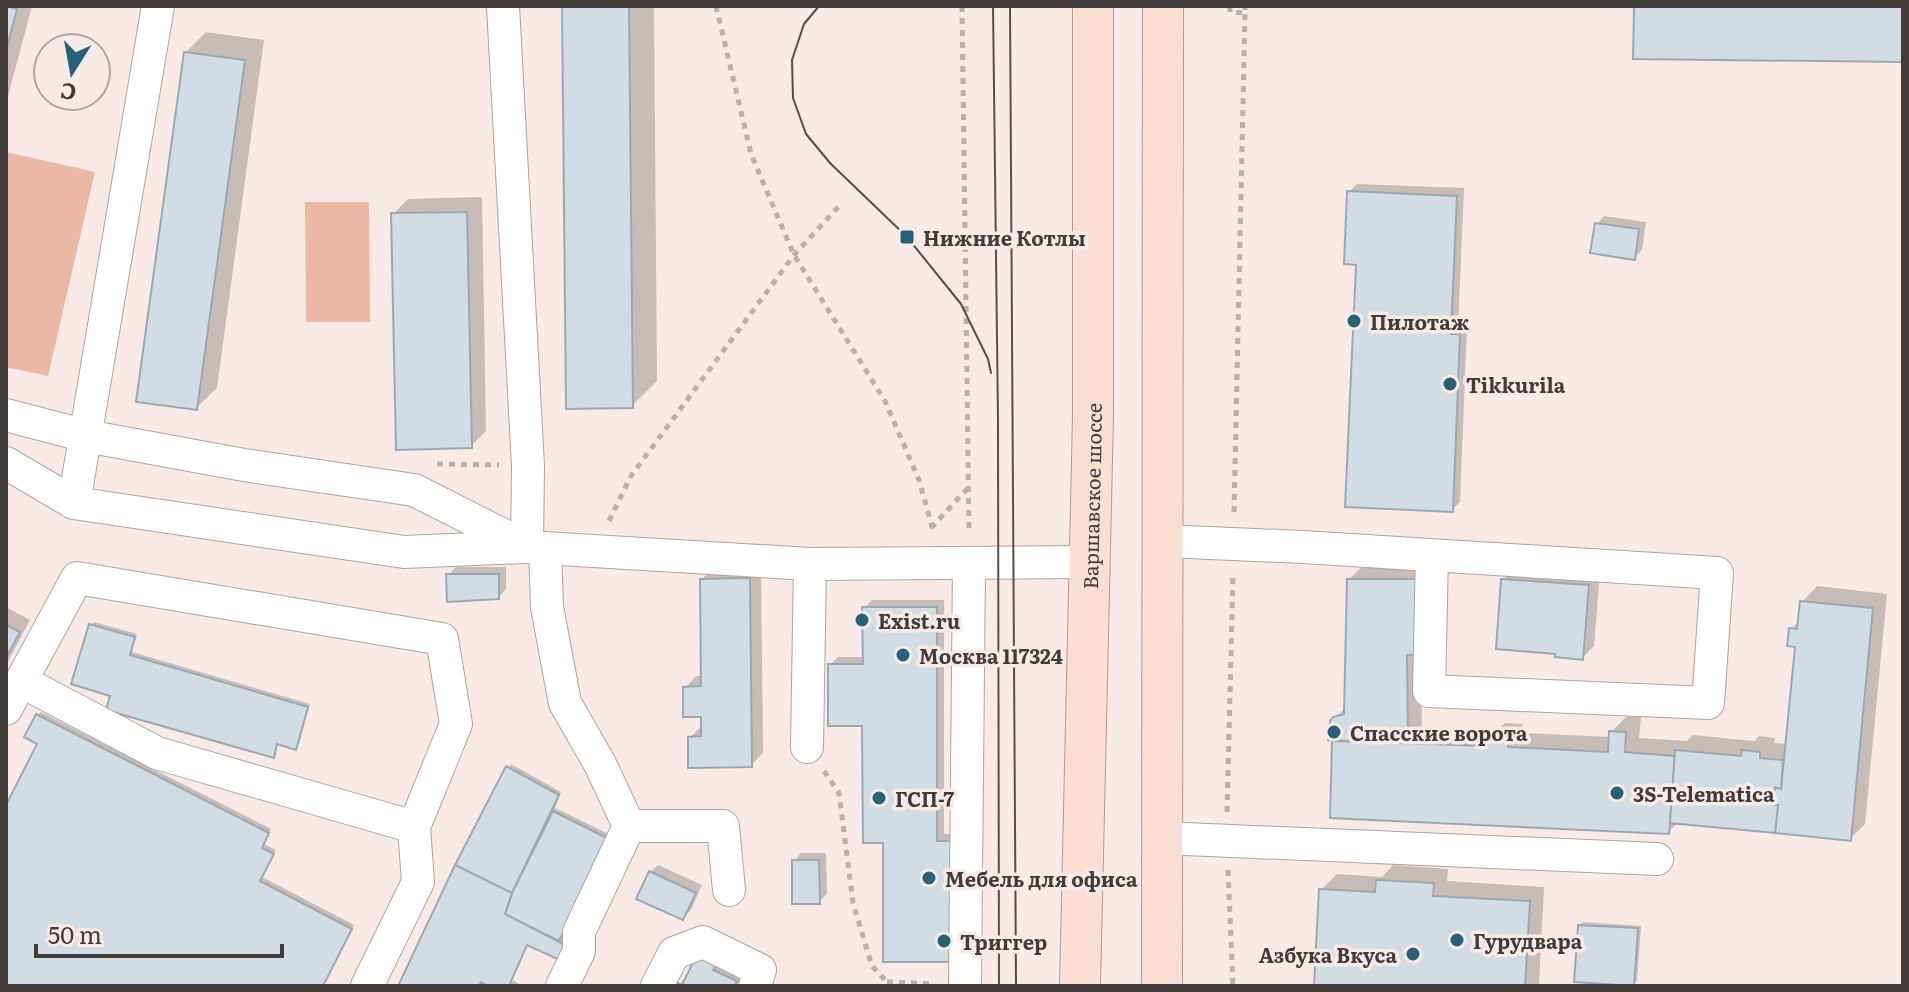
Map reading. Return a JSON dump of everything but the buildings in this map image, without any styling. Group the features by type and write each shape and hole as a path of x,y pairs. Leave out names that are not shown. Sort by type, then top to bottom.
{"main road":[{"name":"Варшавское шоссе","path":"1080,986 1093,400 1093,6"},
{"path":"1162,986 1163,6"}],"lane":[{"path":"74,503 158,6"},
{"path":"503,6 528,466 536,547 565,703 600,764 629,826"},
{"path":"6,415 86,436 244,465 414,490 536,547"},
{"path":"6,463 74,503 404,552 536,547 810,564 1088,562"},
{"path":"1164,541 1432,555 1717,573 1708,703 1429,691 1432,555"},
{"path":"807,747 810,564"},
{"path":"965,985 969,564"},
{"path":"6,709 77,578 442,639 456,724 414,827 418,882 367,986"},
{"path":"21,681 157,753 414,827"},
{"path":"629,826 723,826 729,890"},
{"path":"562,986 579,951 579,932 629,826"},
{"path":"1162,838 1657,859"},
{"path":"657,986 674,953 703,942 760,970 755,986"}],"path":[{"path":"716,6 751,154 794,255 885,401 919,480 931,529 969,564"},
{"path":"962,6 969,564"},
{"path":"1230,6 1230,12 1245,10 1227,841 1233,986"},
{"path":"594,551 631,476 794,255 841,204"},
{"path":"931,529 968,488"},
{"path":"807,747 839,793 853,903 872,966 887,984 965,985"}],"shaded area":[{"path":"6,152 95,172 48,376 6,367"},
{"path":"305,202 369,202 370,322 306,322"}],"tram line":[{"path":"819,6 804,24 792,60 793,98 806,134 830,163 907,237 961,304 988,359 991,373"},
{"path":"993,6 998,420 999,986"},
{"path":"1010,6 1016,986"}],"place":[{"name":"Нижние Котлы","path":"907,237"},
{"name":"Пилотаж","path":"1354,321"},
{"name":"Tikkurila","path":"1450,384"},
{"name":"Exist.ru","path":"862,620"},
{"name":"Москва 117324","path":"903,655"},
{"name":"Спасские ворота","path":"1334,732"},
{"name":"3S-Telematica","path":"1617,793"},
{"name":"ГСП-7","path":"879,798"},
{"name":"Мебель для офиса","path":"929,878"},
{"name":"Гурудвара","path":"1457,940"},
{"name":"Триггер","path":"944,941"},
{"name":"Азбука Вкуса","path":"1413,954"}]}
